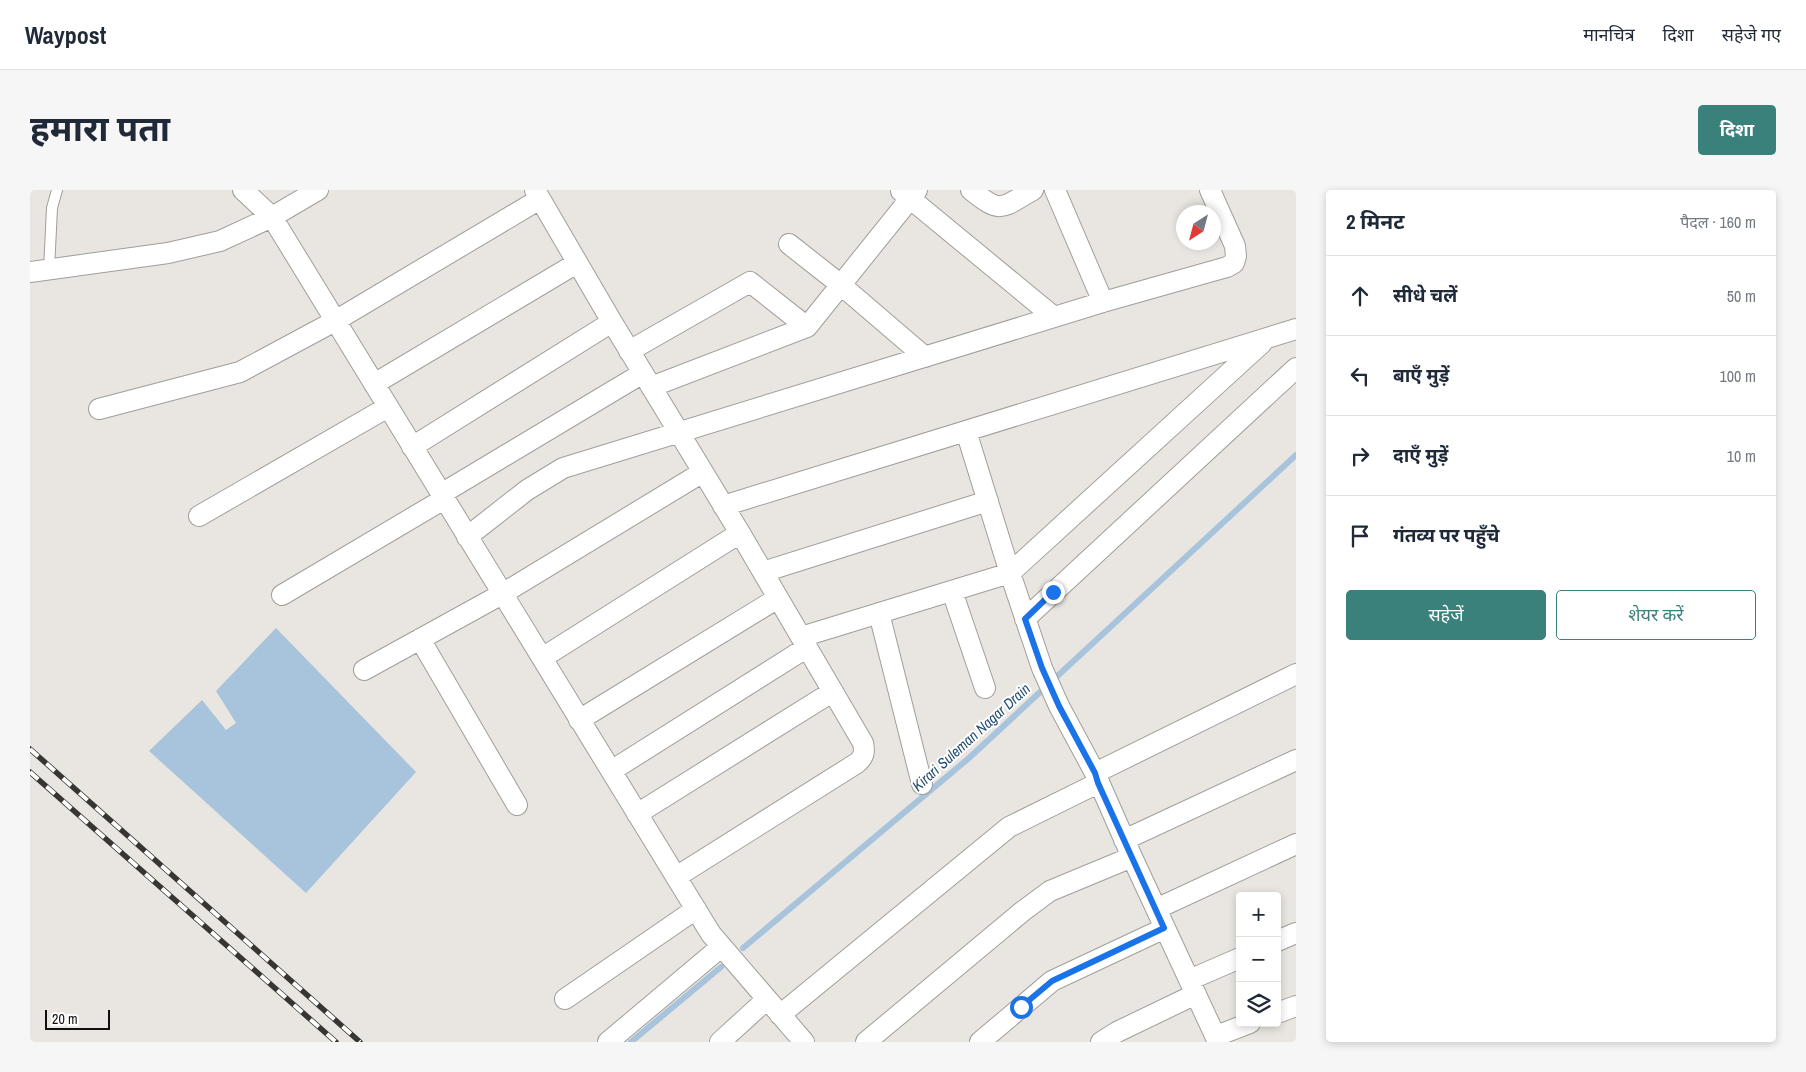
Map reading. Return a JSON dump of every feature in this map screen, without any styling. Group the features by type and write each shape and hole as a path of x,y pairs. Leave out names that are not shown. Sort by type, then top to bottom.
{"street":[{"path":"243,190 272,217 696,910 721,947 780,1014 797,1040"},
{"path":"40,271 177,251 220,241 272,217 301,196 318,190"},
{"path":"971,190 992,206 999,207 1033,190"},
{"path":"1055,190 1103,302"},
{"path":"467,537 527,490 563,468 1103,302 1227,267 1234,263 1236,256 1235,246 1210,190"},
{"path":"282,595 442,496 647,380 807,327 841,285 909,193 1054,317"},
{"path":"99,409 240,372 335,321 537,194 629,351 740,533 863,743 865,750 863,758 849,768 676,877"},
{"path":"789,244 841,285 925,358"},
{"path":"374,384 577,263"},
{"path":"629,351 750,282 807,327"},
{"path":"412,447 612,322"},
{"path":"723,506 1296,329"},
{"path":"611,771 804,642 879,613 1010,573 1267,338"},
{"path":"1025,619 1296,368"},
{"path":"199,516 388,407"},
{"path":"966,431 1025,619 1042,668 1059,706 1096,778 1217,1039 1242,1027"},
{"path":"364,670 502,594 703,472"},
{"path":"763,572 988,501"},
{"path":"542,658 740,533"},
{"path":"952,591 985,688"},
{"path":"579,720 778,598"},
{"path":"879,613 922,784"},
{"path":"420,639 517,805"},
{"path":"780,1014 1009,827 1096,778 1296,674"},
{"path":"637,814 832,692"},
{"path":"866,1042 1022,911 1050,891 1296,760"},
{"path":"1156,909 1296,844"},
{"path":"565,999 696,910"},
{"path":"980,1042 1052,981 1164,928"},
{"path":"1281,939 1296,933"},
{"path":"608,1042 721,947"},
{"path":"1101,1042 1236,960"},
{"path":"720,1042 767,999"},
{"path":"1281,1012 1296,1006"}],"lane":[{"path":"40,271 57,190"}],"water":[{"path":"276,628 416,772 306,893 149,751 202,700 226,730 236,723 216,691"}],"waterway":[{"name":"Kirari Suleman Nagar Drain","path":"743,948 969,758 1296,455"},
{"name":"Kirari Suleman Nagar Drain","path":"631,1042 721,967"}],"railway":[{"path":"30,749 360,1042"},
{"path":"30,772 336,1042"}],"route":[{"path":"1021,1007 1052,981 1164,928 1095,773 1059,706 1042,668 1025,619 1053,592"}]}
